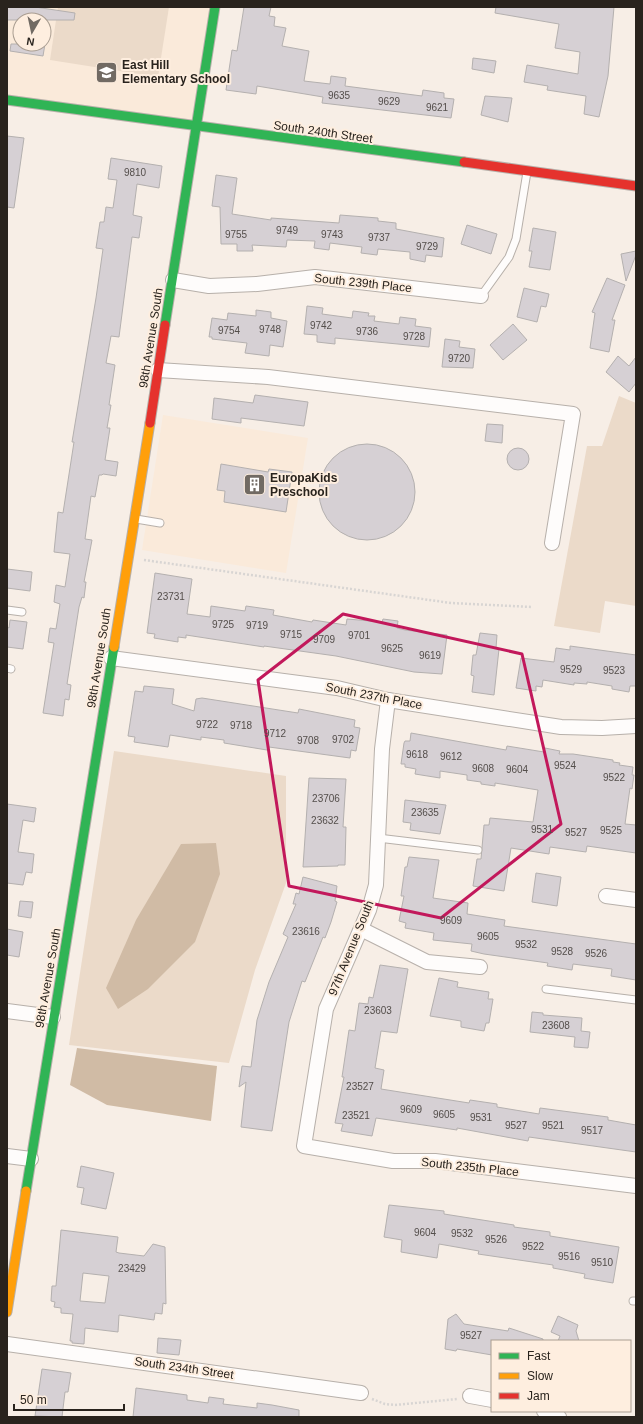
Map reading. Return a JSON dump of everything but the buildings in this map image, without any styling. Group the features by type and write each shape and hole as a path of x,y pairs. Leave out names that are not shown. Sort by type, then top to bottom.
{"street":[{"name":"98th Avenue South","path":"7,1312 53,1017 78,876 111,658 173,280 214,7"},
{"name":"South 240th Street","path":"7,100 195,127 636,186"},
{"name":"South 239th Place","path":"173,280 209,286 257,284 314,277 481,296"},
{"path":"158,370 268,377 573,414 552,543"},
{"name":"South 237th Place","path":"111,658 337,688 388,700 561,727 602,728 636,726"},
{"name":"97th Avenue South","path":"304,1146 326,1009 369,910 376,885 382,749 388,700"},
{"path":"606,896 636,900"},
{"path":"361,929 427,962 480,967"},
{"path":"7,1010 53,1017"},
{"name":"South 235th Place","path":"304,1146 393,1161 435,1161 636,1186"},
{"path":"7,1156 31,1159"},
{"name":"South 234th Street","path":"7,1344 361,1393"},
{"path":"470,1396 491,1400"},
{"path":"546,1412 559,1417"}],"lane":[{"path":"481,296 509,257 516,239 527,172"},
{"path":"134,519 160,523"},
{"path":"7,610 22,612"},
{"path":"378,838 478,850"},
{"path":"546,988 636,1000"}],"path":[{"path":"128,557 451,602 532,607"},
{"path":"361,1393 375,1401 395,1405 444,1401 470,1396"}],"highlighted area":[{"path":"343,614 522,654 561,824 441,918 289,886 258,680"}],"shaded area":[{"name":"East Hill Elementary School","path":"7,7 215,7 195,127 7,100"},
{"path":"58,7 169,7 158,77 50,60"},
{"path":"619,396 636,403 636,606 605,601 600,633 554,626 587,446 602,446"},
{"path":"163,415 308,438 286,573 142,550"},
{"path":"114,751 286,776 286,883 255,970 229,1063 69,1045"},
{"path":"216,843 220,874 195,942 148,989 118,1009 106,988 136,920 181,844"},
{"path":"77,1048 217,1066 211,1121 107,1105 70,1085"}],"traffic: fast":[{"path":"165,325 215,7"},
{"path":"7,100 464,162"},
{"path":"26,1191 114,647"}],"traffic: slow":[{"path":"114,647 150,423"},
{"path":"7,1312 26,1191"}],"traffic: jam":[{"path":"464,162 636,186"},
{"path":"150,423 165,325"}],"place":[{"name":"East Hill Elementary School","path":"106,72"},
{"name":"EuropaKids Preschool","path":"254,485"}]}
